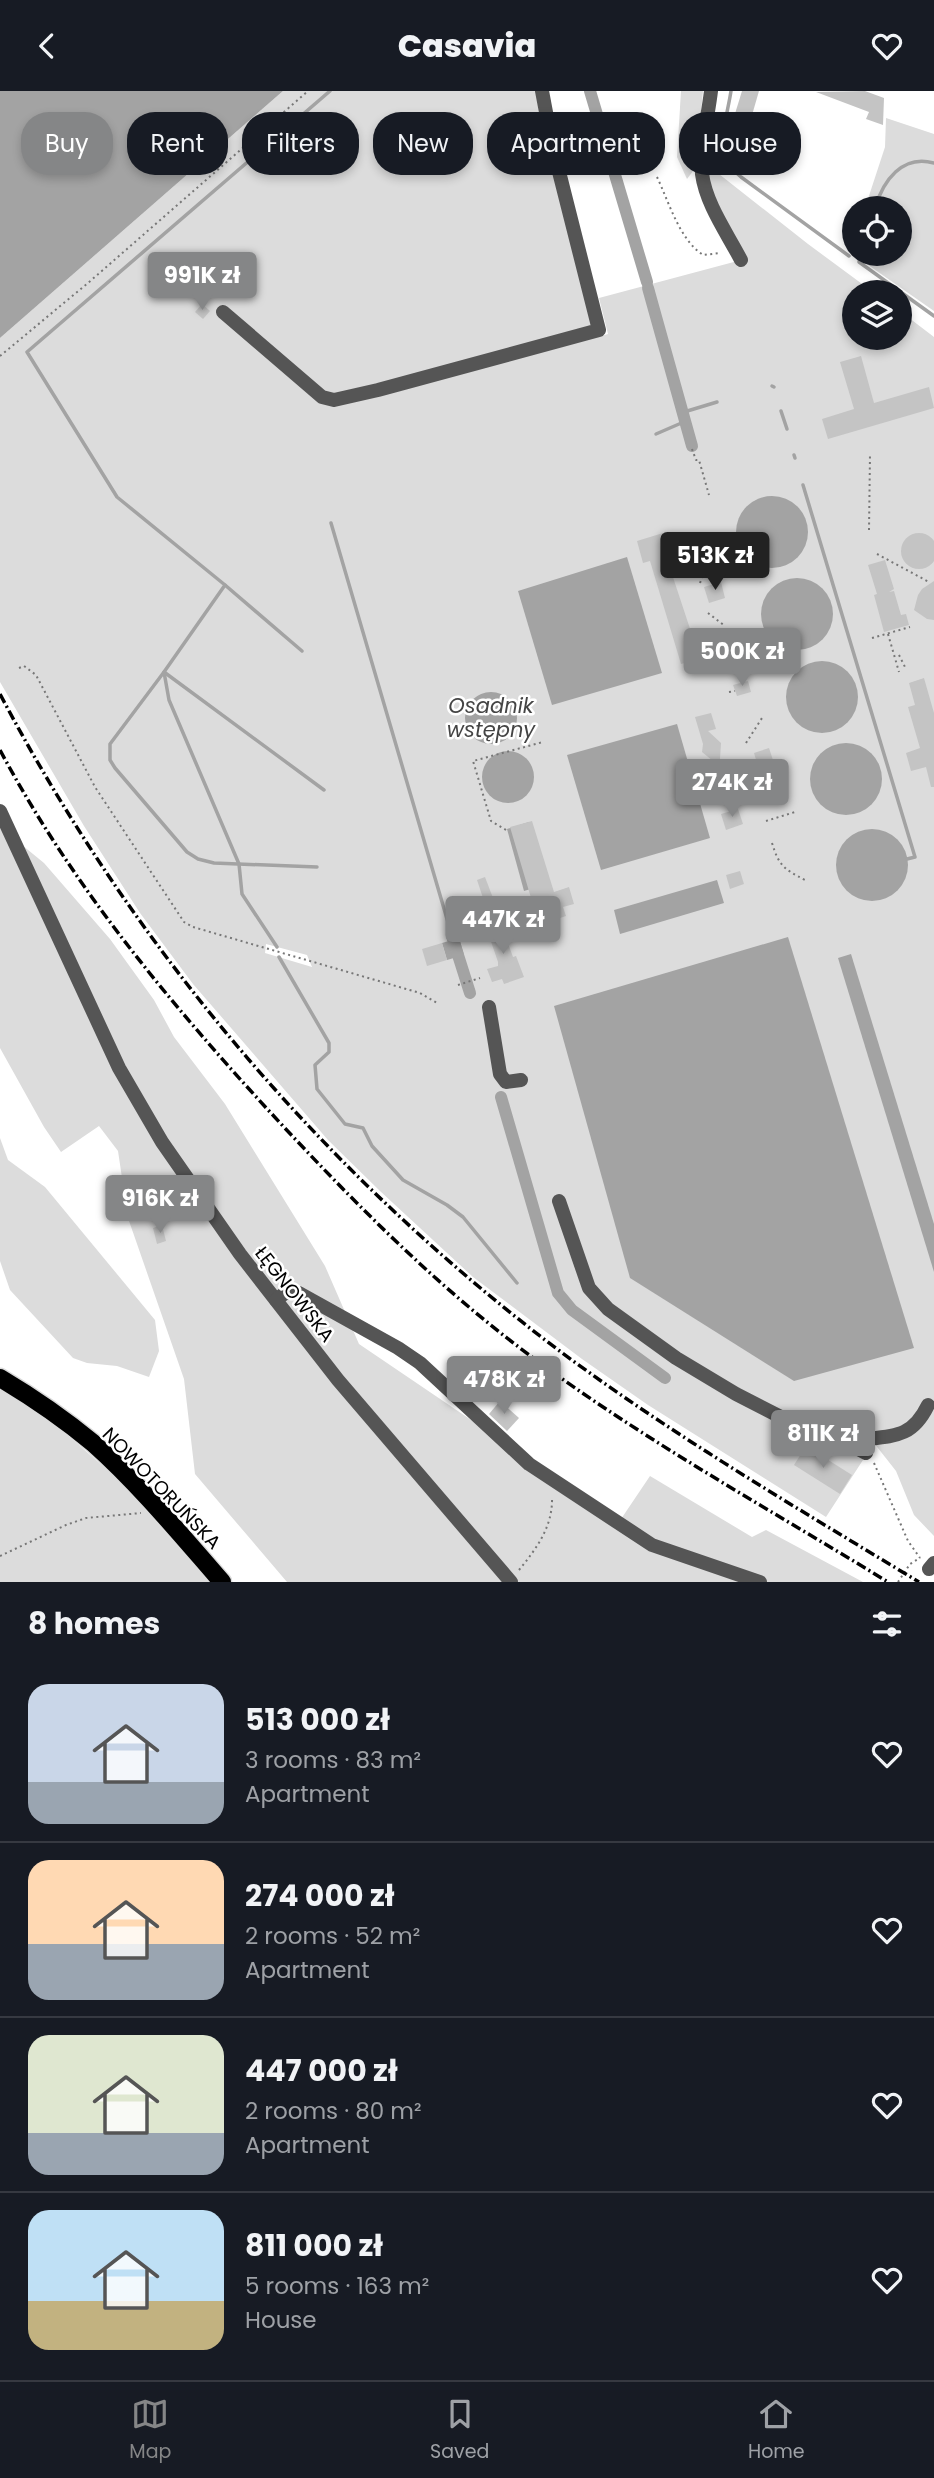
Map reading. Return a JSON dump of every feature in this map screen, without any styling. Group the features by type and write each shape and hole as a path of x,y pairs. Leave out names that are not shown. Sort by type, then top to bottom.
{"main road":[{"name":"NOWOTORUŃSKA","path":"0,1378 28,1395 93,1443 160,1512 222,1582"}],"street":[{"path":"223,312 321,397 334,400 600,333 552,144 542,91"},
{"path":"711,91 702,176 712,206 738,254"},
{"name":"ŁĘGNOWSKA","path":"0,811 119,1068 162,1142 240,1254 338,1380 510,1582"},
{"path":"489,1007 500,1074 506,1082 521,1080"},
{"path":"559,1201 589,1288 608,1309 676,1358 736,1394 820,1437 861,1450 866,1439 902,1434 920,1419 928,1405"},
{"path":"276,1300 285,1293 299,1293 398,1348 442,1382 517,1453 652,1545 760,1582"}],"path":[{"path":"0,356 308,91"},
{"path":"657,177 682,230 698,252 703,255 738,254"},
{"path":"692,449 696,460 699,460 709,495"},
{"path":"869,530 870,454"},
{"path":"686,551 716,543"},
{"path":"877,554 929,582"},
{"path":"700,583 707,565"},
{"path":"708,613 725,625"},
{"path":"872,638 910,627"},
{"path":"888,634 899,672"},
{"path":"900,655 905,667"},
{"path":"720,665 750,656"},
{"path":"19,668 24,666 36,675 95,787 184,922 286,955 420,993 437,1003"},
{"path":"729,692 735,691"},
{"path":"746,743 762,718"},
{"path":"506,830 491,821 473,761 543,742"},
{"path":"757,787 775,782"},
{"path":"766,821 795,812"},
{"path":"772,843 777,860 784,869 805,880"},
{"path":"458,985 480,978"},
{"path":"861,1450 875,1464 908,1541 927,1563"},
{"path":"510,1582 546,1531 552,1510 549,1476"},
{"path":"0,1556 86,1518 160,1512"},
{"path":"898,1582 910,1564 927,1563"}],"shaded area":[{"path":"283,91 536,91 539,112 487,112 487,175 555,175 598,337 608,334 599,298 745,259 713,194 708,175 720,175 857,280 842,280 842,350 912,350 912,320 934,337 934,1536 914,1515 896,1471 874,1443 826,1517 648,1405 473,1277 328,1140 193,984 140,913 84,826 0,682 0,338 187,175 228,175 228,139 242,127 242,175 359,175 359,112 259,112","holes":["266,944 307,955 312,967 265,953"]},
{"path":"681,91 703,91 701,112 680,112"},
{"path":"886,118 934,134 934,311 912,296 912,280 890,280 870,266 912,266 912,196 869,196 885,147"},
{"path":"679,124 679,161 677,157"},
{"path":"0,827 44,863 110,939 154,1000 174,1037 225,1104 325,1266 359,1344 480,1426 617,1525 650,1476 752,1537 766,1530 863,1582 287,1582 195,1474 184,1379 128,1218 118,1151 99,1126 61,1152 0,1048"},
{"path":"0,1138 8,1160 45,1187 155,1320 159,1351 149,1377 117,1366 87,1363 73,1358 10,1290 0,1261"},
{"path":"0,1387 65,1433 120,1481 209,1582 0,1582"}],"water":[{"path":"0,91 283,91 259,112 242,112 242,127 228,139 228,112 127,112 127,175 187,175 0,338"},
{"path":"772,496 792,502 802,512 808,532 802,552 792,562 772,568 752,562 742,552 736,532 742,512 752,502"},
{"path":"627,557 662,673 552,705 518,591"},
{"path":"797,578 817,584 827,594 833,614 827,634 817,644 797,650 777,644 767,634 761,614 767,594 777,584"},
{"path":"822,661 842,667 852,677 858,697 852,717 842,727 822,733 802,727 792,717 786,697 792,677 802,667"},
{"name":"Osadnik wstępny","path":"491,692 501,694 509,700 515,708 515,728 509,736 501,742 491,744 481,742 473,736 467,728 465,718 467,708 473,700 481,694"},
{"path":"677,724 710,838 601,870 567,755"},
{"path":"846,743 866,749 876,759 882,779 876,799 866,809 846,815 826,809 816,799 810,779 816,759 826,749"},
{"name":"Osadnik wstępny","path":"508,751 518,753 526,759 532,767 532,787 526,795 518,801 508,803 498,801 490,795 484,787 482,777 484,767 490,759 498,753"},
{"path":"529,822 547,884 524,891 507,829"},
{"path":"872,829 892,835 902,845 908,865 902,885 892,895 872,901 852,895 842,885 836,865 842,845 852,835"},
{"path":"717,880 724,903 620,934 614,910"},
{"path":"788,937 914,1348 794,1381 630,1278 554,1006"},
{"path":"459,938 464,955 447,960 442,943"},
{"path":"851,954 934,1224 934,1272 838,958"}],"building":[{"path":"742,91 759,91 753,112 736,112"},
{"path":"865,91 884,98 883,125 866,119 869,112 816,92"},
{"path":"202,304 210,311 203,319 195,312"},
{"path":"861,356 874,403 929,387 934,408 828,439 822,419 854,409 840,362"},
{"path":"663,533 670,555 666,556 700,659 681,664 650,561 643,563 637,541"},
{"path":"919,533 935,544 935,558 931,563 919,569 907,563 901,551 907,539"},
{"path":"885,560 894,589 889,592 894,591 901,615 906,614 909,625 884,632 868,565"},
{"path":"934,581 934,620 927,619 914,610 922,589"},
{"path":"721,582 725,598 709,603 704,587"},
{"path":"924,678 934,713 934,787 931,787 926,767 911,771 906,753 920,748 908,707 915,705 909,683"},
{"path":"748,681 751,692 737,696 733,685"},
{"path":"711,713 716,729 708,731 721,743 720,759 729,772 721,783 709,775 713,761 702,752 703,744 695,717"},
{"path":"769,748 775,766 759,770 754,753"},
{"path":"738,809 743,824 726,830 721,814"},
{"path":"532,821 554,892 569,887 574,904 563,907 566,916 554,920 551,911 530,917 525,900 531,898 510,827"},
{"path":"740,871 744,884 730,889 726,875"},
{"path":"485,877 493,898 484,901 477,880"},
{"path":"499,919 513,957 516,956 524,977 504,984 502,979 492,982 487,969 498,966 498,962 485,924"},
{"path":"442,943 447,960 427,966 422,949"},
{"path":"162,1225 166,1241 157,1244 153,1228"},
{"path":"500,1401 519,1418 507,1431 489,1414"},
{"path":"806,1446 852,1475 840,1494 794,1465"}],"waterway":[{"path":"277,947 242,894 239,864 169,700 164,672 225,585 117,497 27,352 330,91"},
{"path":"590,91 647,282"},
{"path":"731,91 723,137 726,158 732,168 842,251"},
{"path":"880,196 889,180 903,166 912,162 934,163"},
{"path":"865,266 934,316"},
{"path":"648,288 692,446"},
{"path":"684,412 717,402"},
{"path":"781,411 787,429"},
{"path":"656,434 686,421"},
{"path":"803,485 915,857 907,859"},
{"path":"331,523 452,936"},
{"path":"225,585 302,651"},
{"path":"317,867 214,863 198,859 187,852 115,768 110,760 110,744 164,672 324,790"},
{"path":"452,936 470,993"},
{"path":"279,957 329,1043 329,1052 315,1065 317,1089 345,1124 363,1128 372,1146 403,1180 463,1217 517,1283"},
{"path":"501,1097 558,1293 572,1310 665,1378"}],"railway":[{"path":"0,694 53,789 111,880 175,968 243,1052 315,1133 392,1209 472,1281 601,1381 735,1470 919,1582"},
{"path":"0,750 58,847 123,940 158,984 270,1112 402,1247 509,1340 588,1397 673,1452 888,1582"}]}
